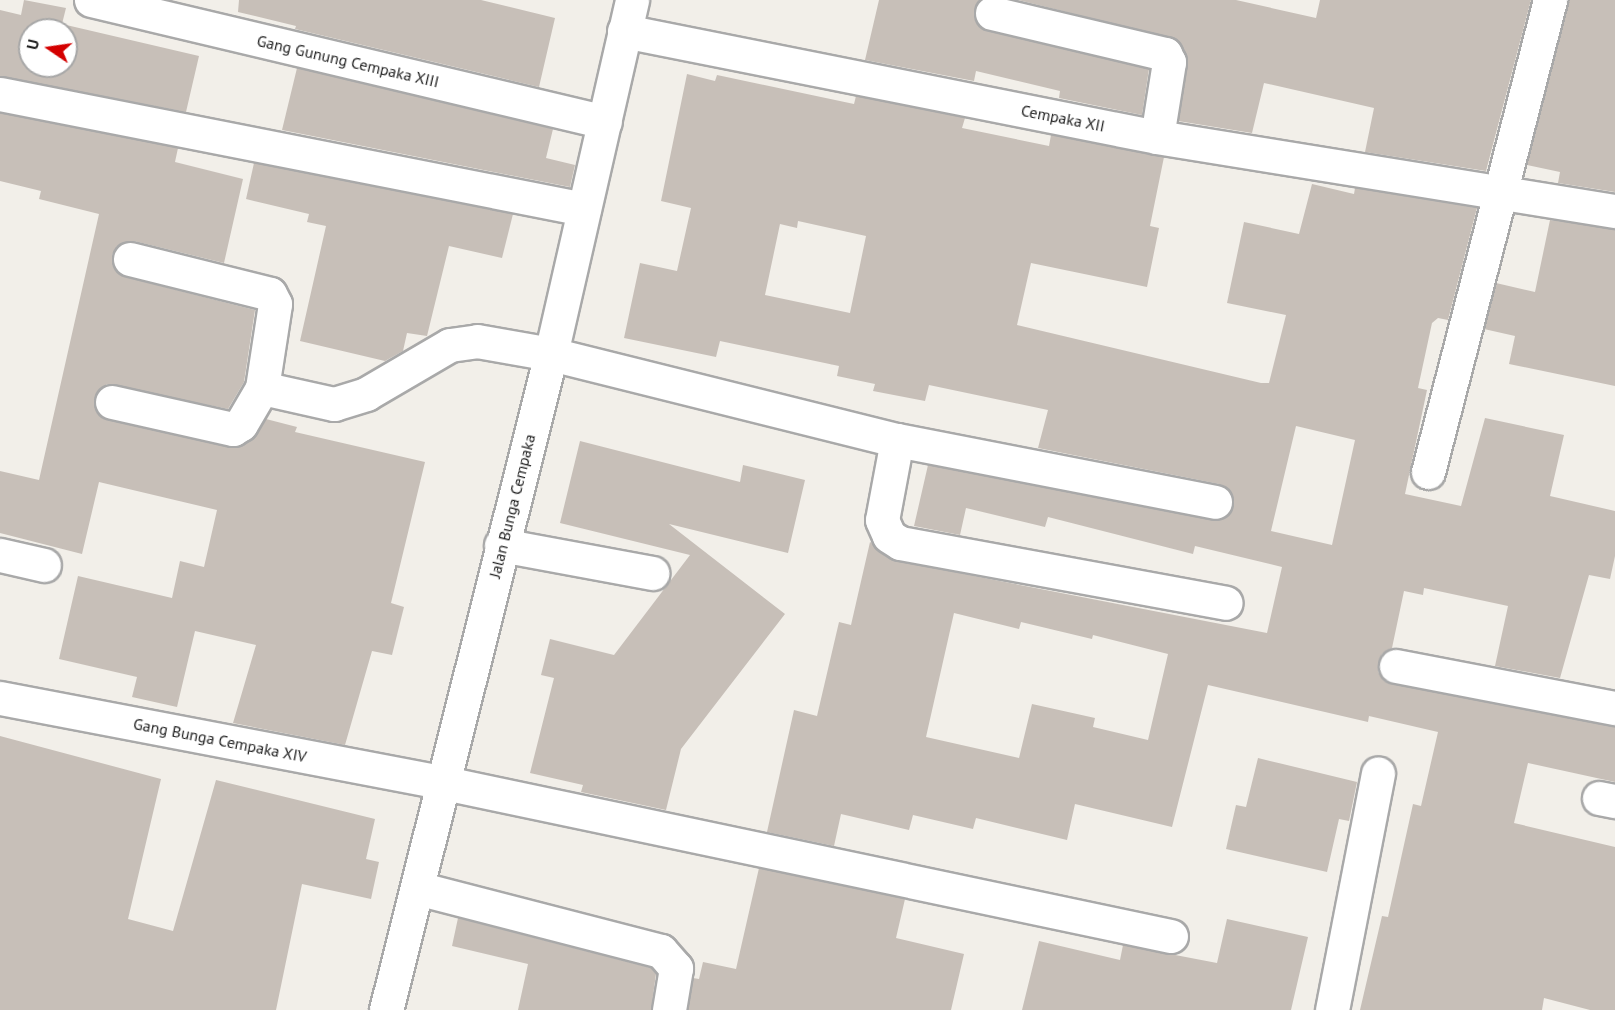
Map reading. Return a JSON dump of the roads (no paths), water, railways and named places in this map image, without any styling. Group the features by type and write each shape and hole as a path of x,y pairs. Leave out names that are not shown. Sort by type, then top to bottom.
{"street":[{"name":"Gang Gunung Cempaka XIII","path":"91,0 605,122"},
{"path":"1428,472 1504,191 1550,0"},
{"path":"992,13 1165,54 1169,62 1157,137"},
{"name":"Jalan Bunga Cempaka","path":"386,1010 417,888 440,782 551,354 628,15"},
{"name":"Cempaka XII","path":"628,15 1157,137 1343,170 1504,191 1615,211"},
{"path":"0,94 584,209"},
{"path":"112,402 233,429 241,424 262,388 275,304 270,294 130,259"},
{"path":"262,388 333,404 366,394 450,345 477,341 551,354 897,440 1215,502"},
{"path":"897,440 882,520 889,536 900,543 1226,603"},
{"path":"501,545 652,573"},
{"path":"0,555 44,565"},
{"path":"1396,666 1615,708"},
{"name":"Gang Bunga Cempaka XIV","path":"0,698 440,782 1171,936"},
{"path":"1332,1010 1378,773"},
{"path":"417,888 661,951 676,968 669,1010"}]}
